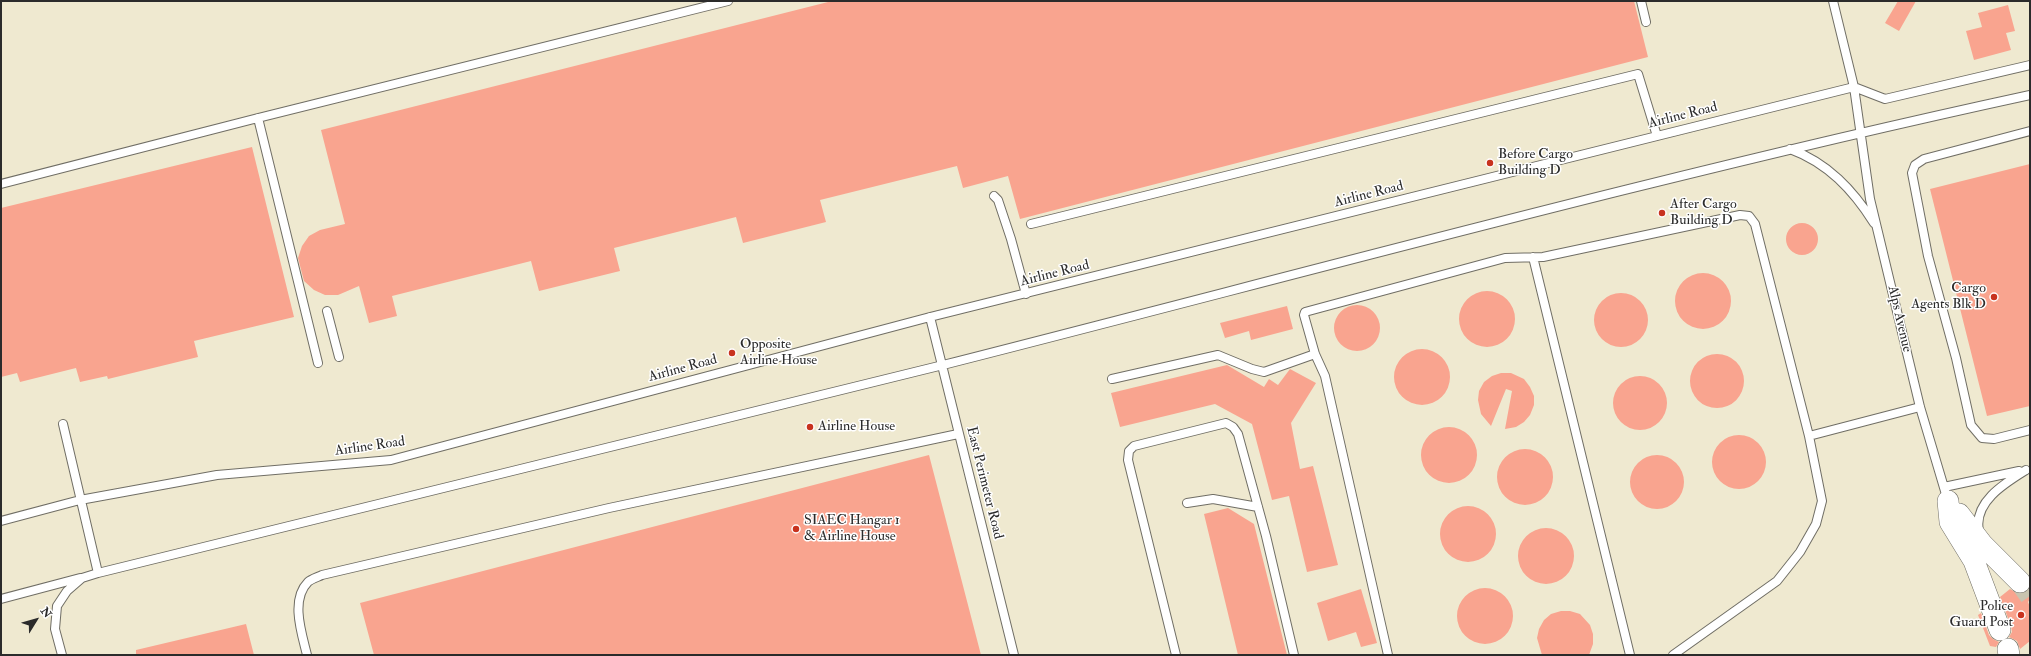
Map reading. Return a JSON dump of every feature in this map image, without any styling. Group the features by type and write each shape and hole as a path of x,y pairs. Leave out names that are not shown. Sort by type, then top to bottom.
{"street":[{"name":"Alps Avenue","path":"1946,494 1982,544 2020,582"},
{"name":"Alps Avenue","path":"1946,494 1950,522 1974,561 2000,630"}],"lane":[{"path":"1,184 258,118 728,1"},
{"path":"1641,1 1646,22"},
{"name":"Alps Avenue","path":"1833,1 1854,87 1870,198 1920,407 1946,494"},
{"path":"1854,87 1885,99 2030,65"},
{"path":"1031,224 1638,74 1656,136"},
{"name":"Airline Road","path":"1,521 80,500 217,475 391,460 930,317 1854,87"},
{"path":"1,599 82,578 98,572 941,366 1553,206 1790,149 2030,95"},
{"path":"258,118 318,363"},
{"path":"2030,131 1924,159 1915,165 1912,173 1928,256 1956,358 1971,425 1982,438 1994,439 2030,430"},
{"path":"1790,149 1815,160 1837,177 1865,210 1878,229"},
{"path":"994,196 998,200 1011,238 1026,294"},
{"path":"1388,655 1325,376 1315,354 1304,315 1307,310 1504,258 1543,257 1740,215 1749,216 1755,224 1809,436 1822,501 1816,524 1800,552 1777,581 1673,655"},
{"path":"1533,257 1630,655"},
{"path":"327,311 339,358"},
{"name":"East Perimeter Road","path":"930,317 1014,655"},
{"path":"1112,379 1218,355 1252,369 1264,372 1315,354"},
{"path":"1809,436 1920,407"},
{"path":"1176,655 1128,460 1129,452 1134,446 1226,423 1238,434 1258,507 1294,655"},
{"path":"63,424 98,572"},
{"path":"307,655 299,620 298,602 308,582 322,575 609,508 958,434"},
{"path":"1946,494 2028,469"},
{"path":"1982,544 1977,522 1986,502 1995,491 2009,480 2028,469"},
{"path":"1187,503 1213,499 1258,507"},
{"path":"62,655 55,629 57,606 67,591 82,578"}],"building":[{"path":"832,1 1634,1 1648,57 1020,219 1008,176 963,188 957,166 820,200 826,222 743,243 736,217 614,248 620,271 539,291 531,261 392,296 397,316 369,323 359,286 338,295 325,295 314,290 304,281 298,258 302,246 309,236 320,230 345,224 321,130"},
{"path":"1898,1 1916,1 1899,31 1885,23"},
{"path":"2008,5 2015,31 2006,33 2011,50 1974,60 1966,31 1982,27 1978,13"},
{"path":"252,147 294,317 194,341 198,357 108,379 107,376 80,382 76,368 20,382 17,373 1,377 1,208"},
{"name":"Cargo Agents Blk D","path":"2030,164 2030,406 1987,416 1930,189"},
{"path":"1799,223 1805,223 1814,227 1818,239 1814,251 1805,255 1799,255 1790,251 1786,242 1786,236 1790,227"},
{"path":"1703,273 1714,275 1723,281 1729,290 1731,301 1729,312 1723,321 1714,327 1703,329 1692,327 1683,321 1677,312 1675,301 1677,290 1683,281 1692,275"},
{"path":"1487,291 1498,293 1507,299 1513,308 1515,319 1513,330 1507,339 1498,345 1487,347 1476,345 1467,339 1461,330 1459,319 1461,308 1467,299 1476,293"},
{"path":"1616,293 1626,293 1636,297 1644,305 1648,315 1648,325 1644,335 1636,343 1626,347 1616,347 1606,343 1598,335 1594,325 1594,315 1598,305 1606,297"},
{"path":"1352,305 1362,305 1370,309 1376,315 1380,323 1380,333 1376,341 1370,347 1362,351 1352,351 1344,347 1338,341 1334,333 1334,323 1338,315 1344,309"},
{"path":"1287,306 1293,329 1251,340 1249,331 1225,338 1220,323"},
{"path":"1422,349 1433,351 1442,357 1448,366 1450,377 1448,388 1442,397 1433,403 1422,405 1411,403 1402,397 1396,388 1394,377 1396,366 1402,357 1411,351"},
{"path":"1717,354 1727,356 1736,362 1742,371 1744,381 1742,391 1736,400 1727,406 1717,408 1707,406 1698,400 1692,391 1690,381 1692,371 1698,362 1707,356"},
{"path":"1227,365 1264,387 1269,379 1278,385 1290,369 1316,383 1291,423 1300,469 1313,466 1338,565 1307,572 1289,496 1272,500 1252,424 1215,404 1120,427 1111,393"},
{"path":"1501,373 1511,373 1524,379 1534,396 1534,405 1530,415 1524,422 1516,427 1505,429 1512,391 1506,389 1491,426 1481,414 1478,400 1479,391 1484,382 1492,376"},
{"path":"1640,376 1650,378 1659,384 1665,393 1667,403 1665,413 1659,422 1650,428 1640,430 1630,428 1621,422 1615,413 1613,403 1615,393 1621,384 1630,378"},
{"path":"1449,427 1460,429 1469,435 1475,444 1477,455 1475,466 1469,475 1460,481 1449,483 1438,481 1429,475 1423,466 1421,455 1423,444 1429,435 1438,429"},
{"path":"1739,435 1749,437 1758,443 1764,452 1766,462 1764,472 1758,481 1749,487 1739,489 1729,487 1720,481 1714,472 1712,462 1714,452 1720,443 1729,437"},
{"path":"1525,449 1536,451 1545,457 1551,466 1553,477 1551,488 1545,497 1536,503 1525,505 1514,503 1505,497 1499,488 1497,477 1499,466 1505,457 1514,451"},
{"name":"SIAEC Hangar 1 & Airline House","path":"929,455 981,655 374,655 360,603"},
{"path":"1657,455 1667,457 1676,463 1682,472 1684,482 1682,492 1676,501 1667,507 1657,509 1647,507 1638,501 1632,492 1630,482 1632,472 1638,463 1647,457"},
{"path":"1468,506 1479,508 1488,514 1494,523 1496,534 1494,545 1488,554 1479,560 1468,562 1457,560 1448,554 1442,545 1440,534 1442,523 1448,514 1457,508"},
{"path":"1228,508 1254,524 1287,655 1238,655 1204,514"},
{"path":"1546,528 1557,530 1566,536 1572,545 1574,556 1572,567 1566,576 1557,582 1546,584 1535,582 1526,576 1520,567 1518,556 1520,545 1526,536 1535,530"},
{"path":"1485,588 1496,590 1505,596 1511,605 1513,616 1511,627 1505,636 1496,642 1485,644 1474,642 1465,636 1459,627 1457,616 1459,605 1465,596 1474,590"},
{"path":"2030,588 2030,599 2028,602 2030,607 2030,641 2020,649 2017,641 2009,637 2012,632 2011,626 2000,597 2010,589 2017,593 2023,594"},
{"path":"1361,589 1377,643 1361,647 1356,632 1328,641 1317,603"},
{"path":"1561,611 1570,611 1580,614 1590,625 1593,634 1593,644 1589,655 1542,655 1537,638 1539,629 1544,620 1551,614"},
{"path":"1981,613 1989,635 1999,642 1996,647 1990,646 1978,615"},
{"path":"246,624 254,655 136,655 136,650"}],"tunnel":[{"path":"2020,582 2030,596"}],"place":[{"name":"Before Cargo Building D","path":"1490,163"},
{"name":"After Cargo Building D","path":"1662,213"},
{"name":"Cargo Agents Blk D","path":"1994,297"},
{"name":"Opposite Airline House","path":"732,353"},
{"name":"Airline House","path":"810,427"},
{"name":"SIAEC Hangar 1 & Airline House","path":"796,529"},
{"name":"Police Guard Post","path":"2021,615"}]}
